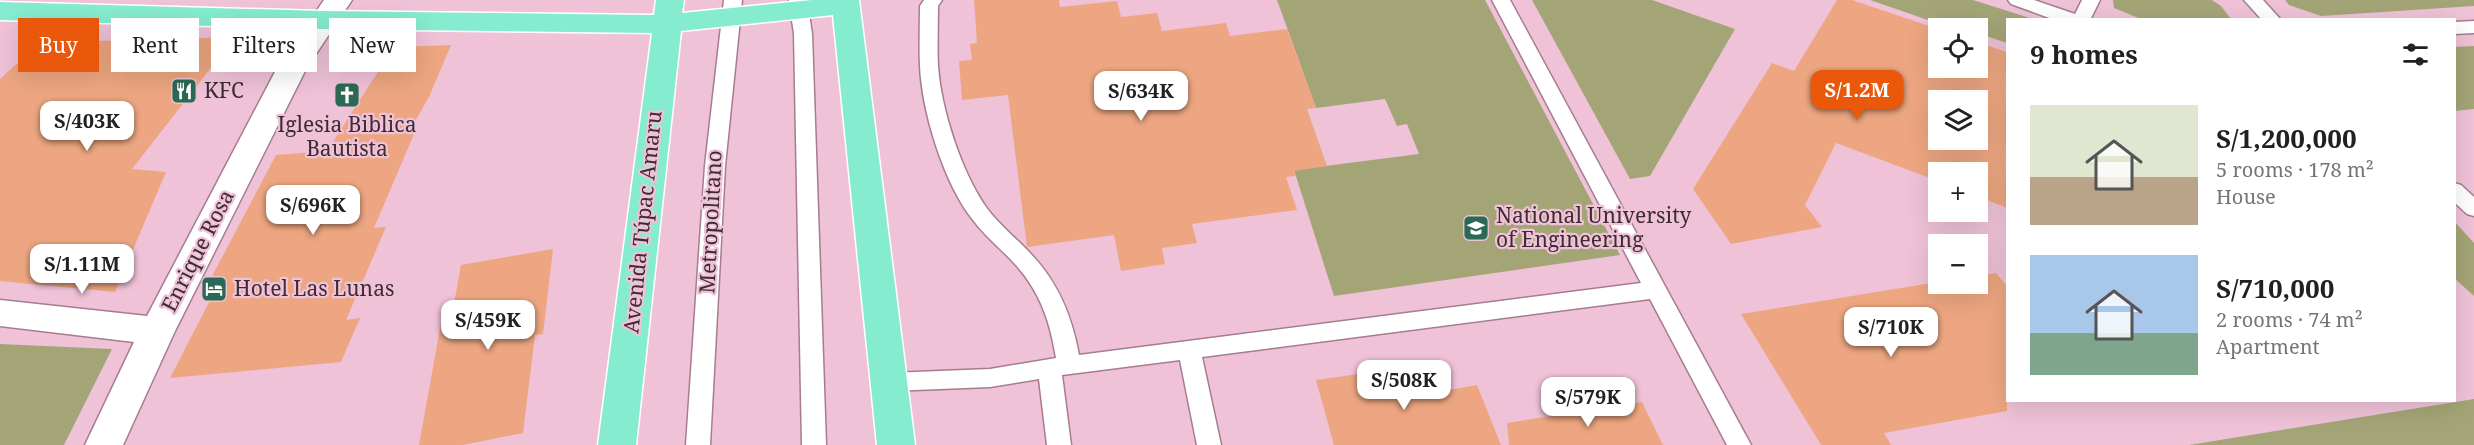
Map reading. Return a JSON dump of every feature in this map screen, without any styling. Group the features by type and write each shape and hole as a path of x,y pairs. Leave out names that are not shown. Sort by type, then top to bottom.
{"main road":[{"path":"0,11 667,12 845,3 896,445"},
{"name":"Avenida Túpac Amaru","path":"618,445 667,12"}],"street":[{"name":"Enrique Rosa","path":"104,445 157,331 291,68 330,10"},
{"path":"0,313 157,331"}],"lane":[{"path":"933,0 929,6 929,68 940,126 959,181 980,215 1024,260 1045,286 1062,324 1059,367 1059,445"},
{"path":"1501,0 1739,445"},
{"path":"2017,0 2068,18"},
{"path":"2082,18 2091,0"},
{"path":"2253,0 2270,18"},
{"path":"799,5 803,34 814,445"},
{"name":"Metropolitano","path":"698,445 716,144 732,9"},
{"path":"2456,28 2474,27"},
{"path":"2456,192 2474,209"},
{"path":"890,382 990,378 1059,367 1655,290"},
{"path":"1189,350 1209,445"}],"green space":[{"path":"1277,0 1485,0 1620,255 1334,296 1294,170 1419,154 1407,124 1397,126 1385,99 1316,108"},
{"path":"1532,0 1652,0 1735,29 1650,176 1630,179"},
{"path":"1870,0 1973,0 2030,18 2006,18 2006,43 1988,37 1988,18 1928,18 1928,20"},
{"path":"2113,0 2212,0 2221,6 2230,18 2139,18 2114,8"},
{"path":"2285,0 2474,0 2474,6 2321,16 2289,5"},
{"path":"2474,46 2474,109 2456,111 2456,47"},
{"path":"2456,223 2474,243 2474,296 2456,280"},
{"path":"0,344 112,349 64,445 0,445"},
{"path":"2474,399 2474,445 2189,445 2456,402"}],"building":[{"path":"974,0 1059,0 1060,7 1117,1 1121,17 1157,13 1162,31 1226,23 1230,36 1287,29 1316,108 1307,109 1327,166 1294,171 1295,176 1286,177 1297,210 1192,224 1197,243 1162,248 1165,264 1121,271 1114,235 1027,247 1008,95 962,100 959,61 972,60 970,44 977,43"},
{"path":"1837,0 1852,0 1928,26 1928,78 1988,78 1988,46 2006,52 2006,208 1988,200 1988,162 1928,162 1928,177 1836,143 1805,205 1822,227 1731,244 1693,189 1772,63 1794,71"},
{"path":"199,38 211,38 211,68 132,169 166,172 115,292 0,281 0,79 18,63 18,72 99,72 99,41 111,41 111,72 199,72"},
{"path":"451,45 429,97 411,128 417,127 374,228 386,227 346,320 360,318 341,362 170,378 221,279 210,280 276,155 327,151 378,72 416,72 416,46"},
{"path":"553,249 543,334 535,335 523,433 463,445 419,445 441,323 451,321 461,265"},
{"path":"1996,273 2006,285 2007,411 1884,433 1891,445 1821,445 1741,314 1928,284 1928,294 1988,294 1988,274"},
{"path":"1422,365 1432,393 1477,385 1501,445 1334,445 1316,380"},
{"path":"1642,402 1663,445 1509,445 1507,423"}],"place":[{"name":"KFC","path":"184,91"},
{"name":"Iglesia Biblica Bautista","path":"347,95"},
{"name":"National University of Engineering","path":"1476,228"},
{"name":"Hotel Las Lunas","path":"214,289"}]}
